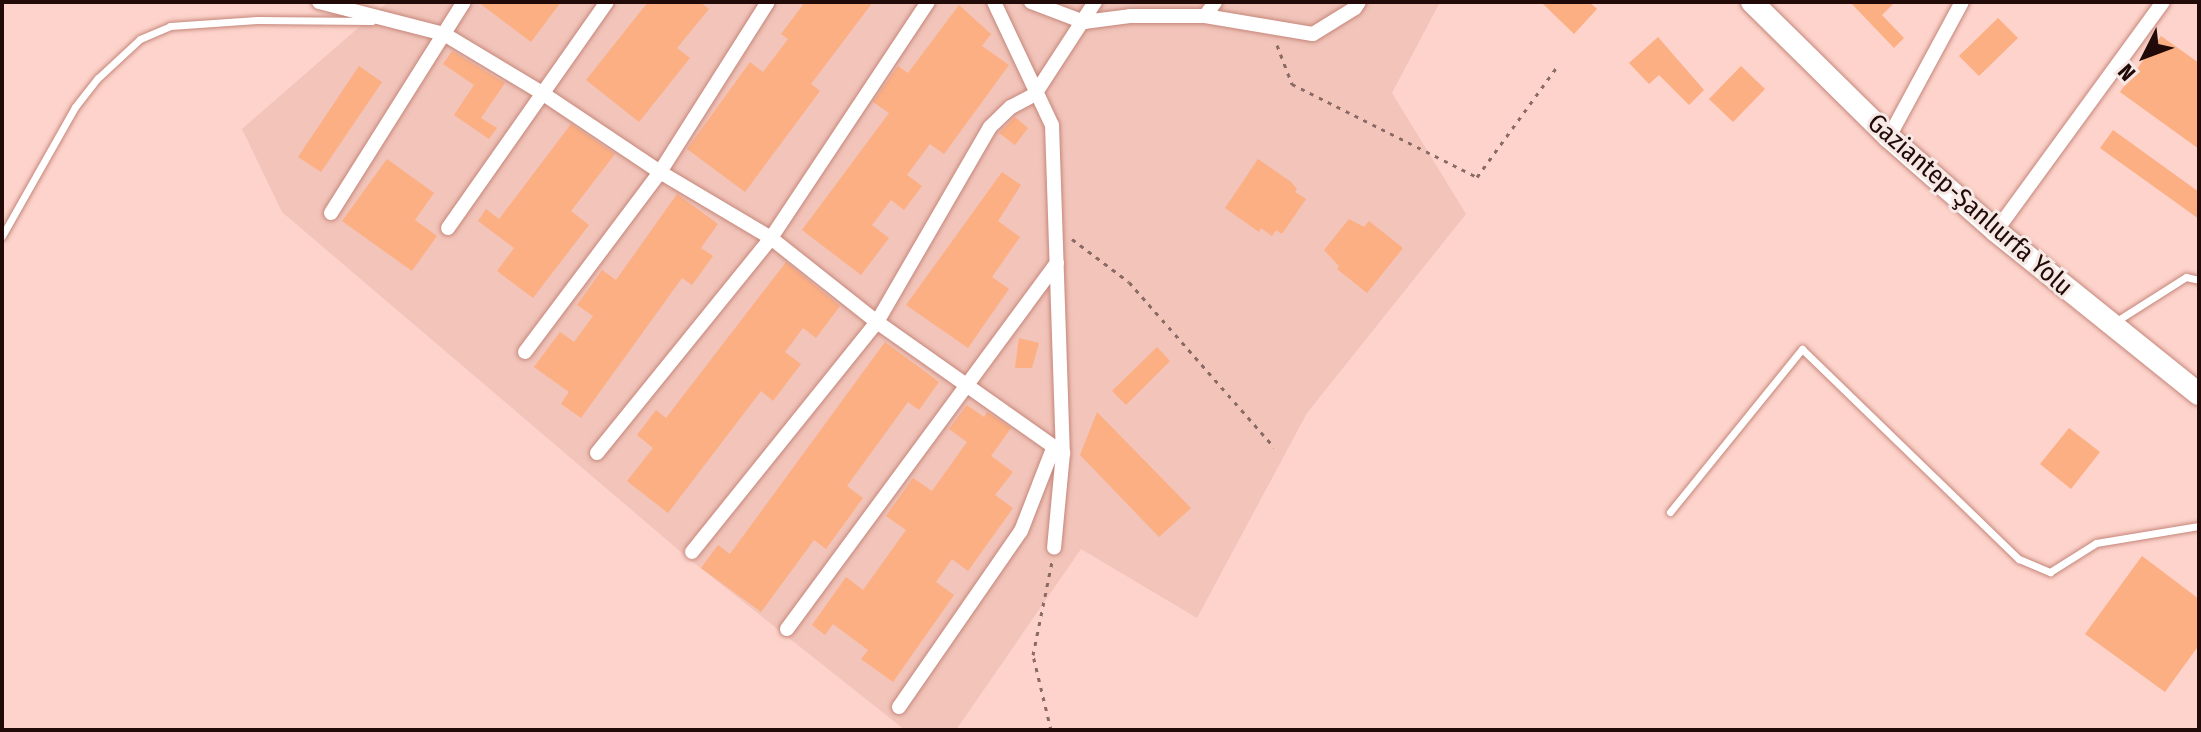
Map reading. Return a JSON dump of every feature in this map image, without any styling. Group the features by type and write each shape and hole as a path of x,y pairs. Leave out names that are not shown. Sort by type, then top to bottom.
{"main road":[{"name":"Gaziantep-Şanlıurfa Yolu","path":"1752,2 1889,137 1996,231 2109,326 2199,394"}],"street":[{"path":"319,2 444,34 542,93 660,172 771,238 877,322 1058,450"},
{"path":"331,213 464,2"},
{"path":"448,228 607,2"},
{"path":"525,352 660,172 768,2"},
{"path":"597,453 771,238 928,2"},
{"path":"994,2 1052,125 1057,263 1058,450 1054,548"},
{"path":"1031,2 1084,22 1130,16 1205,16 1313,34 1355,8 1359,2"},
{"path":"692,552 877,322 990,127 1011,107 1035,94 1095,2"},
{"path":"1205,16 1215,2"},
{"path":"1889,137 1962,2"},
{"path":"1996,231 2163,2"},
{"path":"787,629 970,385 1057,263"},
{"path":"899,707 1021,531 1058,450"}],"lane":[{"path":"2,236 75,107 98,78 140,39 170,26 257,20 392,21"},
{"path":"2109,326 2186,277 2199,280"},
{"path":"1670,512 1802,349 2019,559 2050,572 2096,543 2199,526"}],"path":[{"path":"1271,27 1292,84 1477,177 1557,67"},
{"path":"1056,228 1129,282 1274,447"},
{"path":"1051,730 1033,655 1054,548"}],"shaded area":[{"path":"388,2 1440,2 1392,93 1466,214 1307,413 1197,618 1081,549 956,730 905,730 688,558 282,212 242,129"}],"building":[{"path":"478,2 561,2 531,42"},
{"path":"648,2 700,2 709,9 677,48 690,58 639,122 586,80"},
{"path":"805,2 873,2 811,84 820,91 745,192 687,149 750,62 763,72 788,39 781,34"},
{"path":"1541,2 1589,2 1597,9 1574,34"},
{"path":"1850,2 1895,2 1882,15 1904,38 1894,48"},
{"path":"959,5 991,34 982,46 1009,65 944,154 930,144 907,175 922,186 904,210 891,200 872,225 889,238 861,275 802,230 889,113 873,102 898,66 908,73"},
{"path":"1998,18 2018,38 1979,76 1959,56"},
{"path":"2161,36 2199,63 2199,149 2120,92"},
{"path":"1658,37 1704,90 1689,105 1659,75 1649,84 1629,63"},
{"path":"452,51 505,83 481,118 497,128 489,139 454,115 474,85 443,64"},
{"path":"359,66 382,82 321,172 298,157"},
{"path":"1741,66 1765,89 1733,122 1709,99"},
{"path":"1015,117 1028,128 1015,145 999,133"},
{"path":"571,124 615,154 571,211 589,225 533,298 497,271 514,248 478,221 486,209 499,219"},
{"path":"2113,130 2199,192 2199,219 2100,148"},
{"path":"387,159 434,193 415,220 437,236 412,271 342,221"},
{"path":"1258,159 1291,182 1297,189 1295,192 1306,199 1282,234 1276,230 1272,236 1261,228 1259,232 1225,208"},
{"path":"1002,172 1021,185 998,221 1020,237 992,277 1009,289 968,348 906,305"},
{"path":"677,194 718,224 701,248 713,256 692,285 682,278 581,418 561,404 569,392 534,367 560,332 574,342 593,316 577,305 602,270 616,280"},
{"path":"1349,219 1364,227 1369,221 1403,248 1367,293 1337,269 1339,266 1324,250"},
{"path":"786,262 840,306 816,338 803,328 785,352 801,364 773,401 761,391 668,513 627,481 653,448 637,435 656,410 666,418"},
{"path":"1019,338 1039,343 1032,368 1015,368"},
{"path":"885,342 939,382 919,410 908,402 847,486 863,498 826,549 814,540 761,612 701,568 718,545 730,554"},
{"path":"1157,347 1170,361 1126,405 1112,391"},
{"path":"967,405 984,417 987,412 1011,428 991,456 1013,472 995,495 1013,508 968,571 952,559 936,582 954,595 893,682 861,659 868,650 833,624 825,635 812,625 846,577 863,590 906,530 886,516 913,478 932,491 967,442 949,429"},
{"path":"1097,412 1191,508 1159,537 1080,455"},
{"path":"2069,428 2100,452 2071,489 2040,464"},
{"path":"2142,556 2199,599 2199,645 2165,692 2085,634"}]}
